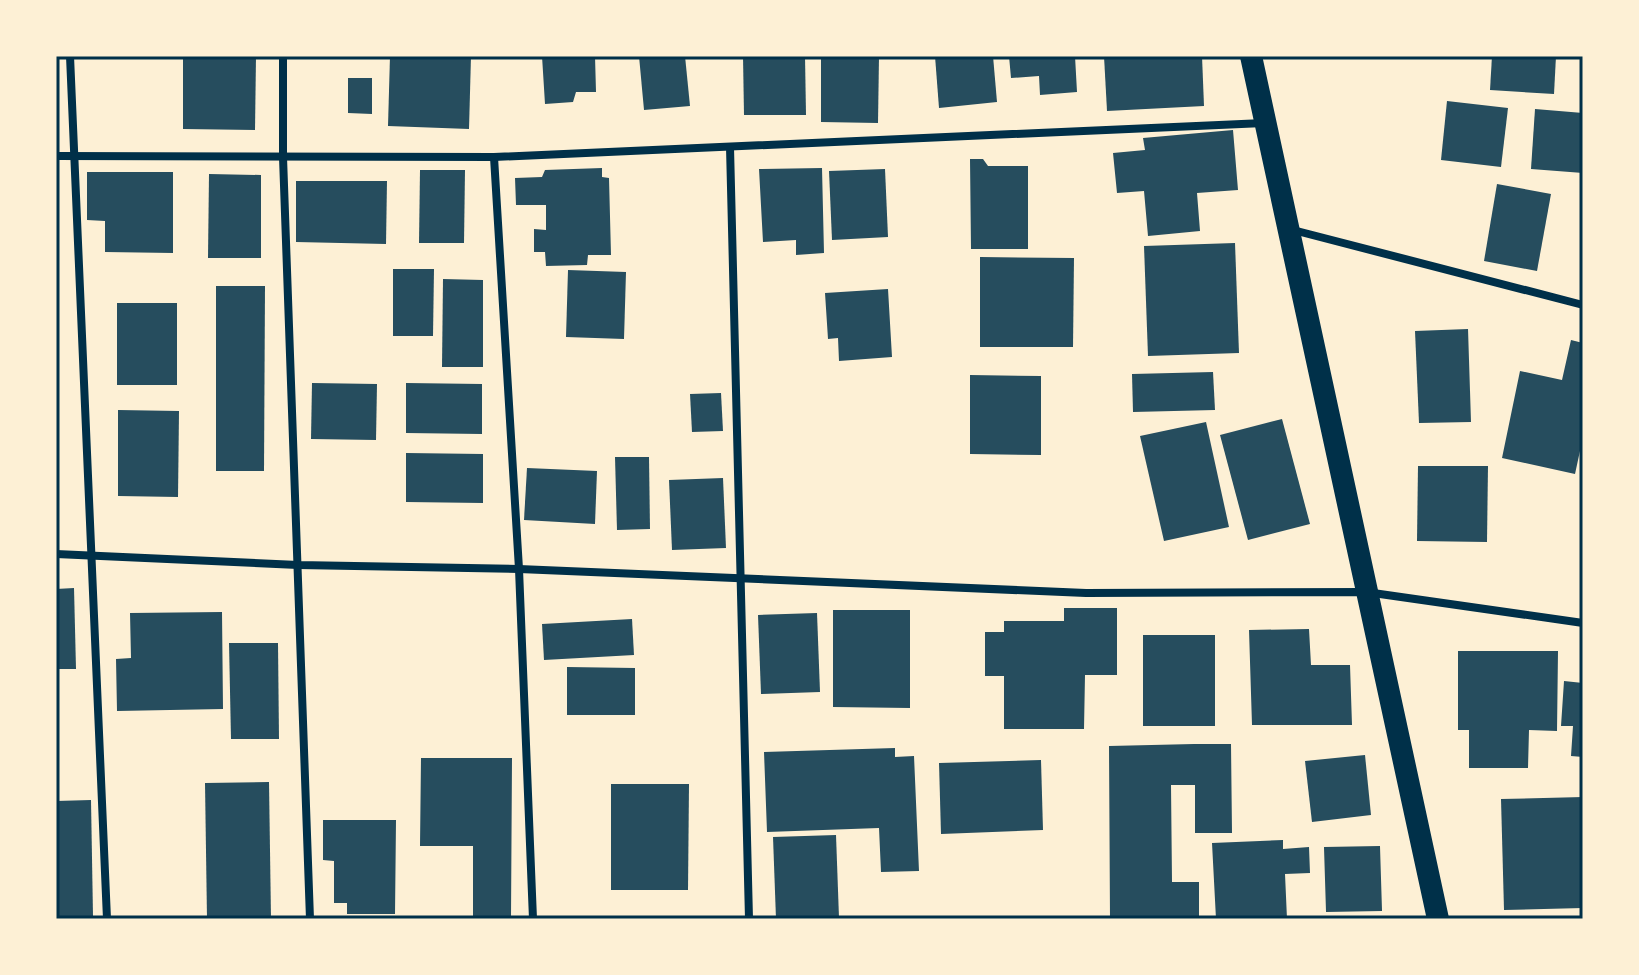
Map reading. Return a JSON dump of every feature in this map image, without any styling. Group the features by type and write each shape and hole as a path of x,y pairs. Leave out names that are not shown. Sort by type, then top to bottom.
{"highway":[{"path":"1251,56 1438,919"}],"street":[{"path":"70,56 107,919"},
{"path":"283,56 283,157 310,919"},
{"path":"56,156 494,157 1264,123"},
{"path":"730,147 749,919"},
{"path":"494,157 519,569 533,919"},
{"path":"1288,229 1583,305"},
{"path":"56,554 298,565 519,569 1086,593 1366,592 1583,623"}],"building":[{"path":"183,56 256,56 255,130 183,129"},
{"path":"390,56 471,56 469,129 388,126"},
{"path":"542,56 595,56 596,92 576,92 573,102 545,104"},
{"path":"639,56 685,56 690,106 644,110"},
{"path":"743,56 805,56 806,115 744,115"},
{"path":"821,56 879,56 878,123 821,122"},
{"path":"935,56 993,56 997,102 939,108"},
{"path":"1009,56 1075,56 1077,92 1040,95 1039,76 1011,78"},
{"path":"1104,56 1202,56 1204,106 1107,111"},
{"path":"1492,56 1556,56 1554,94 1490,90"},
{"path":"348,78 372,78 372,114 348,113"},
{"path":"1447,101 1508,108 1501,167 1441,160"},
{"path":"1535,109 1583,113 1583,173 1531,169"},
{"path":"1233,130 1238,190 1197,193 1200,231 1148,236 1144,191 1117,193 1113,153 1145,150 1143,138"},
{"path":"970,159 983,159 988,166 1028,166 1028,249 971,249"},
{"path":"602,168 602,177 609,178 611,255 588,255 587,265 546,266 545,252 534,252 534,229 546,230 546,205 516,205 515,178 542,177 545,170"},
{"path":"822,168 824,253 796,255 796,240 763,242 759,169"},
{"path":"885,169 888,237 832,240 829,171"},
{"path":"420,170 465,170 464,243 419,243"},
{"path":"87,172 173,172 173,253 105,252 105,221 87,220"},
{"path":"209,174 261,175 261,258 208,258"},
{"path":"296,181 387,181 386,244 296,242"},
{"path":"1497,184 1551,194 1537,271 1484,261"},
{"path":"1235,243 1239,353 1148,356 1144,246"},
{"path":"980,257 1074,258 1073,347 980,347"},
{"path":"393,269 434,269 433,336 393,336"},
{"path":"568,270 626,272 624,339 566,337"},
{"path":"443,279 483,280 483,367 442,367"},
{"path":"216,286 265,286 264,471 216,471"},
{"path":"888,289 892,357 839,361 838,338 828,339 825,293"},
{"path":"117,303 177,303 177,385 117,385"},
{"path":"1468,329 1471,422 1419,423 1415,331"},
{"path":"1571,340 1583,343 1583,437 1575,474 1502,458 1520,371 1562,380"},
{"path":"1213,372 1215,410 1133,412 1132,374"},
{"path":"970,375 1041,376 1041,455 970,454"},
{"path":"312,383 377,384 376,440 311,439"},
{"path":"406,383 482,384 482,434 406,433"},
{"path":"721,393 723,431 692,432 690,394"},
{"path":"118,410 179,411 178,497 118,496"},
{"path":"1282,419 1310,524 1248,540 1220,435"},
{"path":"1206,422 1229,527 1164,541 1140,436"},
{"path":"406,453 483,454 483,503 406,502"},
{"path":"615,457 649,457 650,529 617,530"},
{"path":"1418,466 1488,466 1487,542 1417,541"},
{"path":"527,468 597,471 595,524 524,520"},
{"path":"723,478 726,548 672,550 669,480"},
{"path":"74,588 76,669 56,669 56,589"},
{"path":"1064,608 1117,608 1117,675 1085,675 1084,729 1004,729 1004,676 985,676 985,632 1004,632 1004,621 1064,621"},
{"path":"833,610 910,610 910,708 833,707"},
{"path":"222,612 223,709 117,711 116,659 131,658 130,613"},
{"path":"817,613 820,692 761,694 758,615"},
{"path":"632,619 634,655 544,660 542,624"},
{"path":"1309,629 1311,665 1350,665 1352,725 1252,725 1249,630"},
{"path":"1143,635 1215,635 1215,726 1143,726"},
{"path":"229,643 278,643 279,739 231,739"},
{"path":"1458,651 1558,651 1557,731 1529,730 1528,768 1469,768 1469,730 1458,730"},
{"path":"567,667 635,668 635,715 567,715"},
{"path":"1564,681 1583,683 1583,757 1571,756 1573,726 1561,726"},
{"path":"1231,744 1232,833 1195,833 1195,785 1171,785 1172,882 1199,882 1199,919 1110,919 1109,746"},
{"path":"895,748 895,757 914,756 919,871 881,872 879,828 767,832 764,752"},
{"path":"1365,755 1371,815 1312,822 1305,761"},
{"path":"421,758 512,758 511,919 473,919 473,846 420,846"},
{"path":"1041,760 1043,830 941,834 939,763"},
{"path":"269,782 271,919 207,919 205,783"},
{"path":"611,784 689,784 688,890 611,890"},
{"path":"1583,797 1583,908 1504,910 1501,799"},
{"path":"91,800 93,916 56,917 56,801"},
{"path":"323,820 396,820 395,914 347,914 347,903 334,903 334,861 323,860"},
{"path":"836,835 839,918 776,919 773,837"},
{"path":"1283,840 1283,849 1309,847 1310,873 1285,874 1287,919 1216,919 1212,843"},
{"path":"1380,846 1382,911 1326,912 1324,847"}]}
